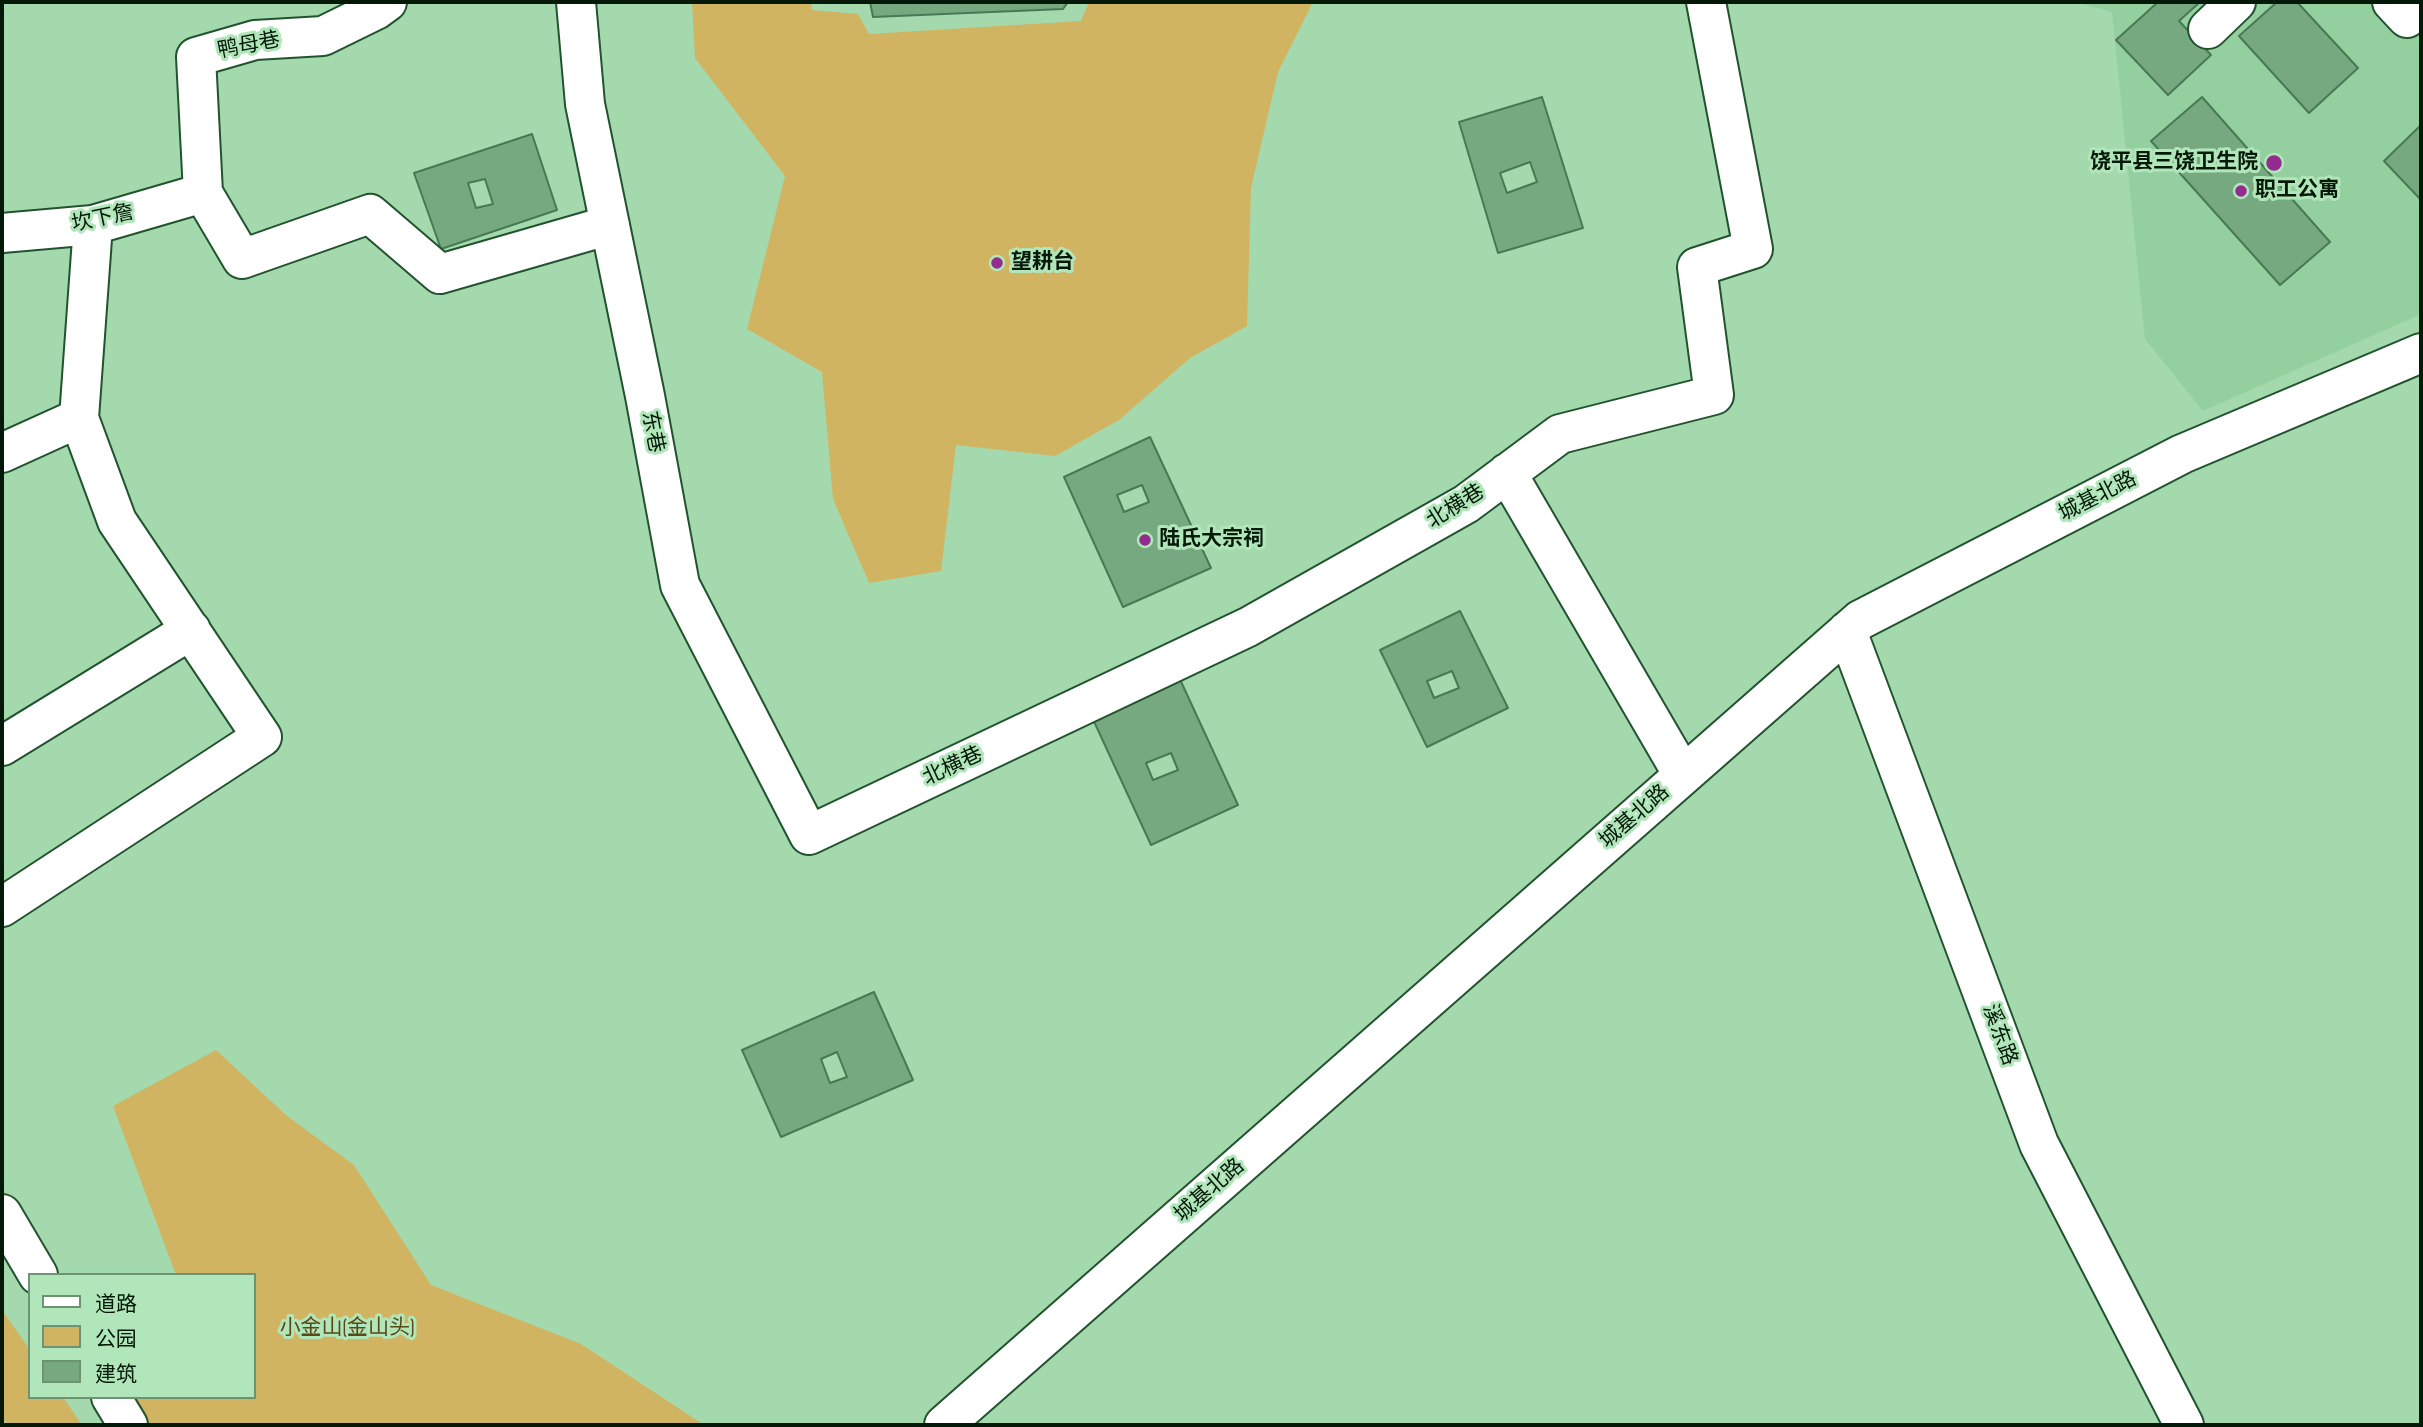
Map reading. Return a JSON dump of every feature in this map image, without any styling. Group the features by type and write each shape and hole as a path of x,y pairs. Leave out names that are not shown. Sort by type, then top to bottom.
{"street":[{"name":"鸭母巷","path":"203,193 197,57 255,40 323,36 387,2"},
{"name":"东巷","path":"576,2 584,104 645,396 680,585 809,835"},
{"name":"北横巷","path":"809,835 1248,627 1466,504 1560,434 1714,395 1697,267 1753,249 1706,2"},
{"path":"2208,29 2236,2"},
{"name":"坎下詹","path":"2,233 93,225 203,193"},
{"path":"203,193 242,259 370,214 440,274 610,225"},
{"path":"2,908 262,737 117,521 79,418 93,225"},
{"name":"城基北路","path":"944,1425 1860,620 2182,454 2421,353"},
{"path":"2,453 79,418"},
{"path":"1507,473 1683,775"},
{"path":"2,746 191,630"},
{"name":"溪东路","path":"1847,631 2039,1143 2184,1425"},
{"path":"2,1214 37,1273"},
{"path":"112,1399 128,1425"}],"shaded area":[{"name":"饶平县三饶卫生院","path":"2075,2 2421,2 2421,314 2203,411 2145,339 2112,12"}],"green space":[{"path":"692,2 811,2 812,10 858,14 869,34 1081,21 1089,2 1313,2 1278,72 1251,188 1247,326 1190,358 1119,420 1055,456 956,445 941,571 869,583 833,499 822,372 747,329 785,176 695,58"},
{"name":"小金山(金山头)","path":"216,1050 287,1116 354,1165 431,1285 581,1344 704,1425 145,1425 128,1399 256,1399 256,1273 175,1273 113,1106"},
{"path":"2,1310 28,1347 28,1399 64,1399 82,1425 7,1425 2,1417"}],"building":[{"path":"870,2 1068,2 1063,9 873,17"},
{"path":"2158,2 2200,2 2179,21 2211,55 2168,95 2116,40"},
{"path":"2277,2 2297,2 2358,68 2309,113 2239,36"},
{"path":"1542,97 1583,228 1498,253 1459,122","holes":["1530,162 1537,182 1507,193 1500,173"]},
{"name":"职工公寓","path":"2202,97 2330,242 2280,285 2151,141"},
{"path":"2421,125 2421,200 2384,161"},
{"path":"532,134 557,210 441,249 414,173","holes":["485,179 493,204 476,208 468,183"]},
{"name":"陆氏大宗祠","path":"1150,437 1211,568 1123,607 1064,477","holes":["1142,485 1149,502 1124,512 1117,495"]},
{"path":"1460,611 1508,708 1427,747 1380,650","holes":["1452,671 1459,688 1434,698 1427,681"]},
{"path":"1178,675 1238,805 1151,845 1091,715","holes":["1171,753 1178,770 1153,780 1146,763"]},
{"path":"874,992 913,1080 781,1137 742,1050","holes":["837,1052 847,1077 830,1083 821,1059"]}],"place":[{"name":"饶平县三饶卫生院","path":"2274,163"},
{"name":"职工公寓","path":"2241,191"},
{"name":"望耕台","path":"997,263"},
{"name":"陆氏大宗祠","path":"1145,540"}]}
